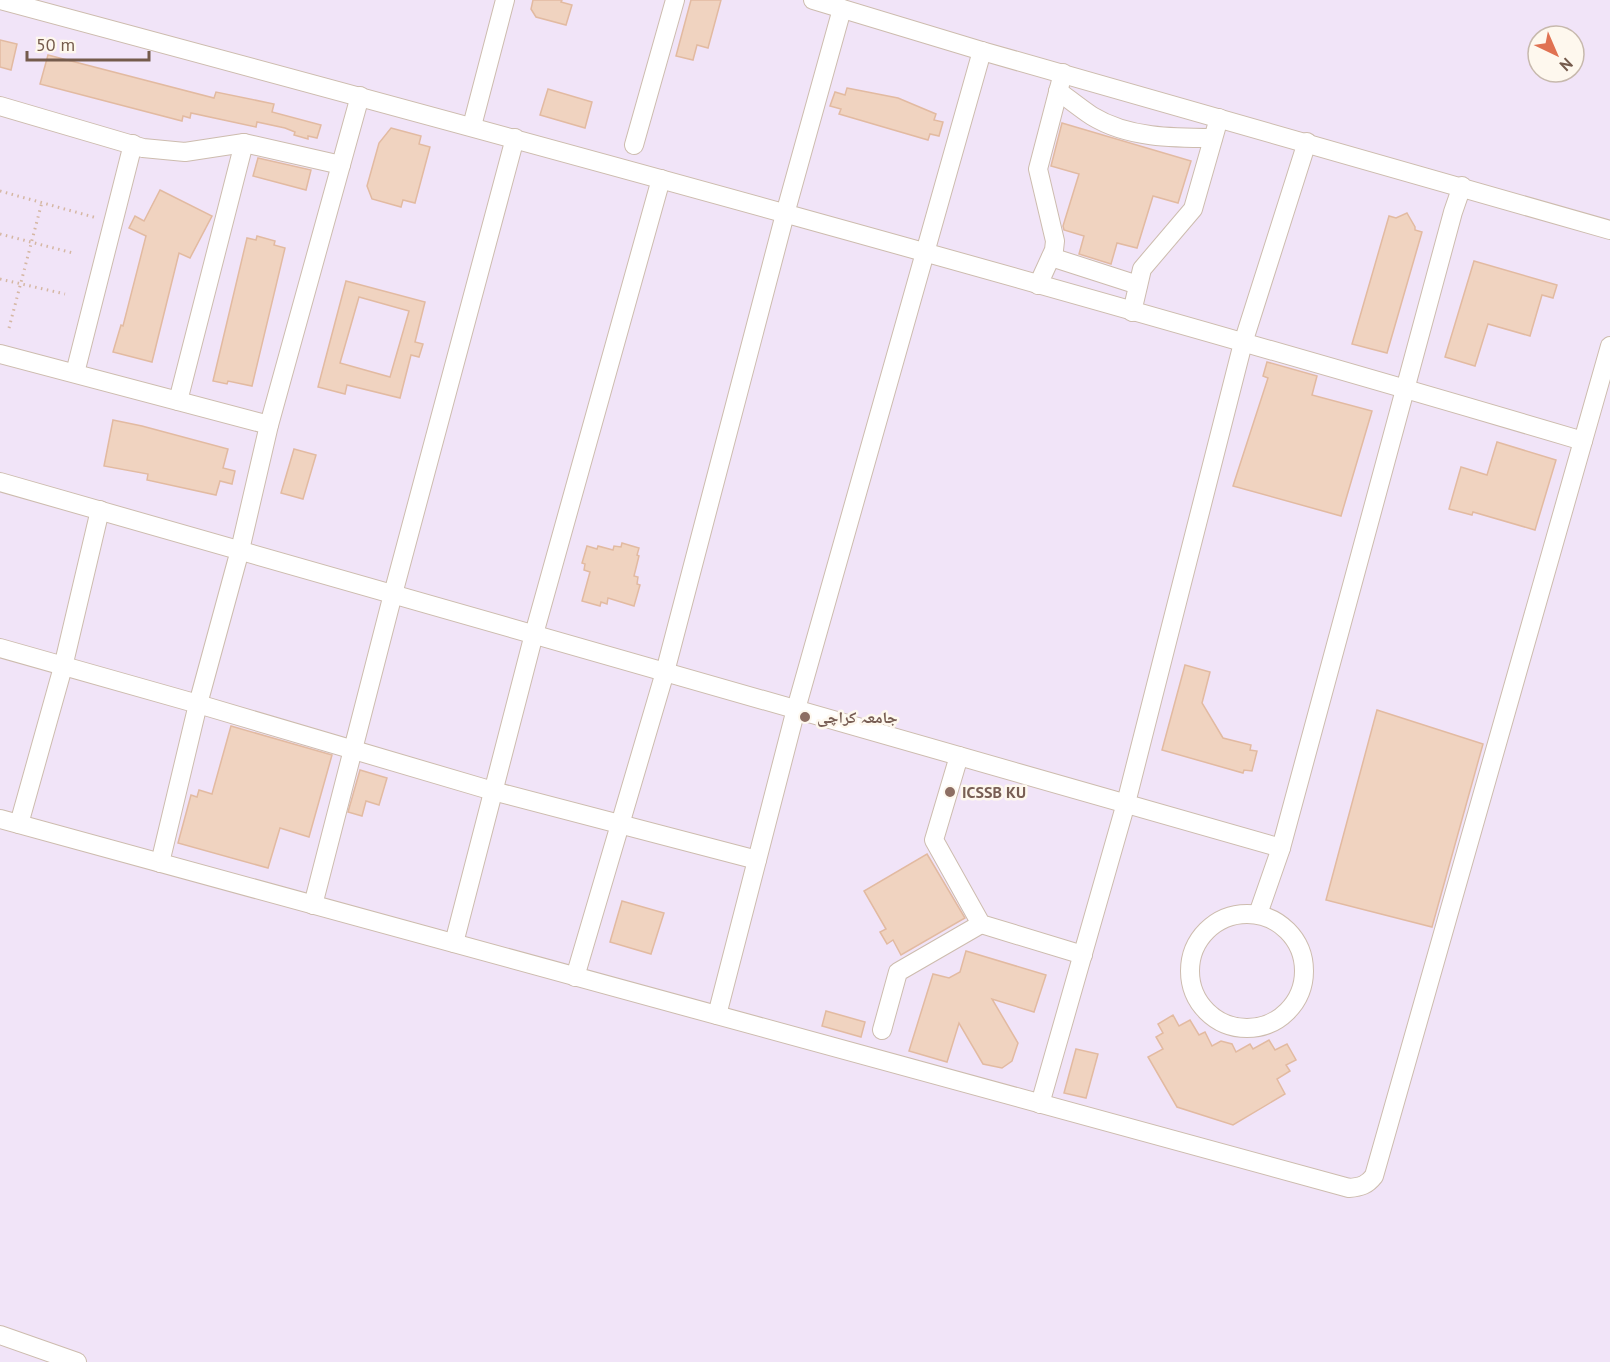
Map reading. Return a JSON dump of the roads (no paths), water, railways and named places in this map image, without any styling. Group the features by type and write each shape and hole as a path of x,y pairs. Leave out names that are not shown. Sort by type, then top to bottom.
{"street":[{"path":"0,0 472,126 1583,441"},
{"path":"472,126 506,0"},
{"path":"634,145 675,0"},
{"path":"813,0 982,51 1060,82 1219,117 1610,230"},
{"path":"575,977 665,672 785,214 842,9"},
{"path":"717,1015 796,709 982,51"},
{"path":"1060,82 1093,116 1108,124 1160,138 1214,138"},
{"path":"1038,285 1051,257 1055,241 1038,169 1060,82"},
{"path":"160,863 198,704 240,550 269,425 360,96"},
{"path":"0,106 143,148 184,152 244,143 341,165"},
{"path":"1132,312 1142,269 1193,209 1219,117"},
{"path":"313,905 393,594 515,138"},
{"path":"1040,1104 1126,803 1243,343 1307,142"},
{"path":"178,401 244,143"},
{"path":"75,373 133,144"},
{"path":"454,944 534,634 661,179"},
{"path":"1258,914 1281,848 1453,212 1462,186"},
{"path":"1051,257 1138,285"},
{"path":"0,819 1348,1188 1367,1184 1374,1176 1610,346"},
{"path":"0,354 269,425"},
{"path":"0,482 1281,848"},
{"path":"19,824 63,667 100,510"},
{"path":"0,648 494,791 757,860"},
{"path":"959,756 934,840 981,924 1083,955"},
{"path":"1258,914 1283,925 1300,947 1305,974 1297,1000 1278,1020 1251,1029 1224,1024 1202,1007 1190,982 1192,954 1206,930 1230,916 1258,914"},
{"path":"882,1030 898,972 981,924"},
{"path":"0,1335 77,1362"}],"place":[{"name":"جامعہ کراچی","path":"805,717"},
{"name":"ICSSB KU","path":"950,792"}]}
